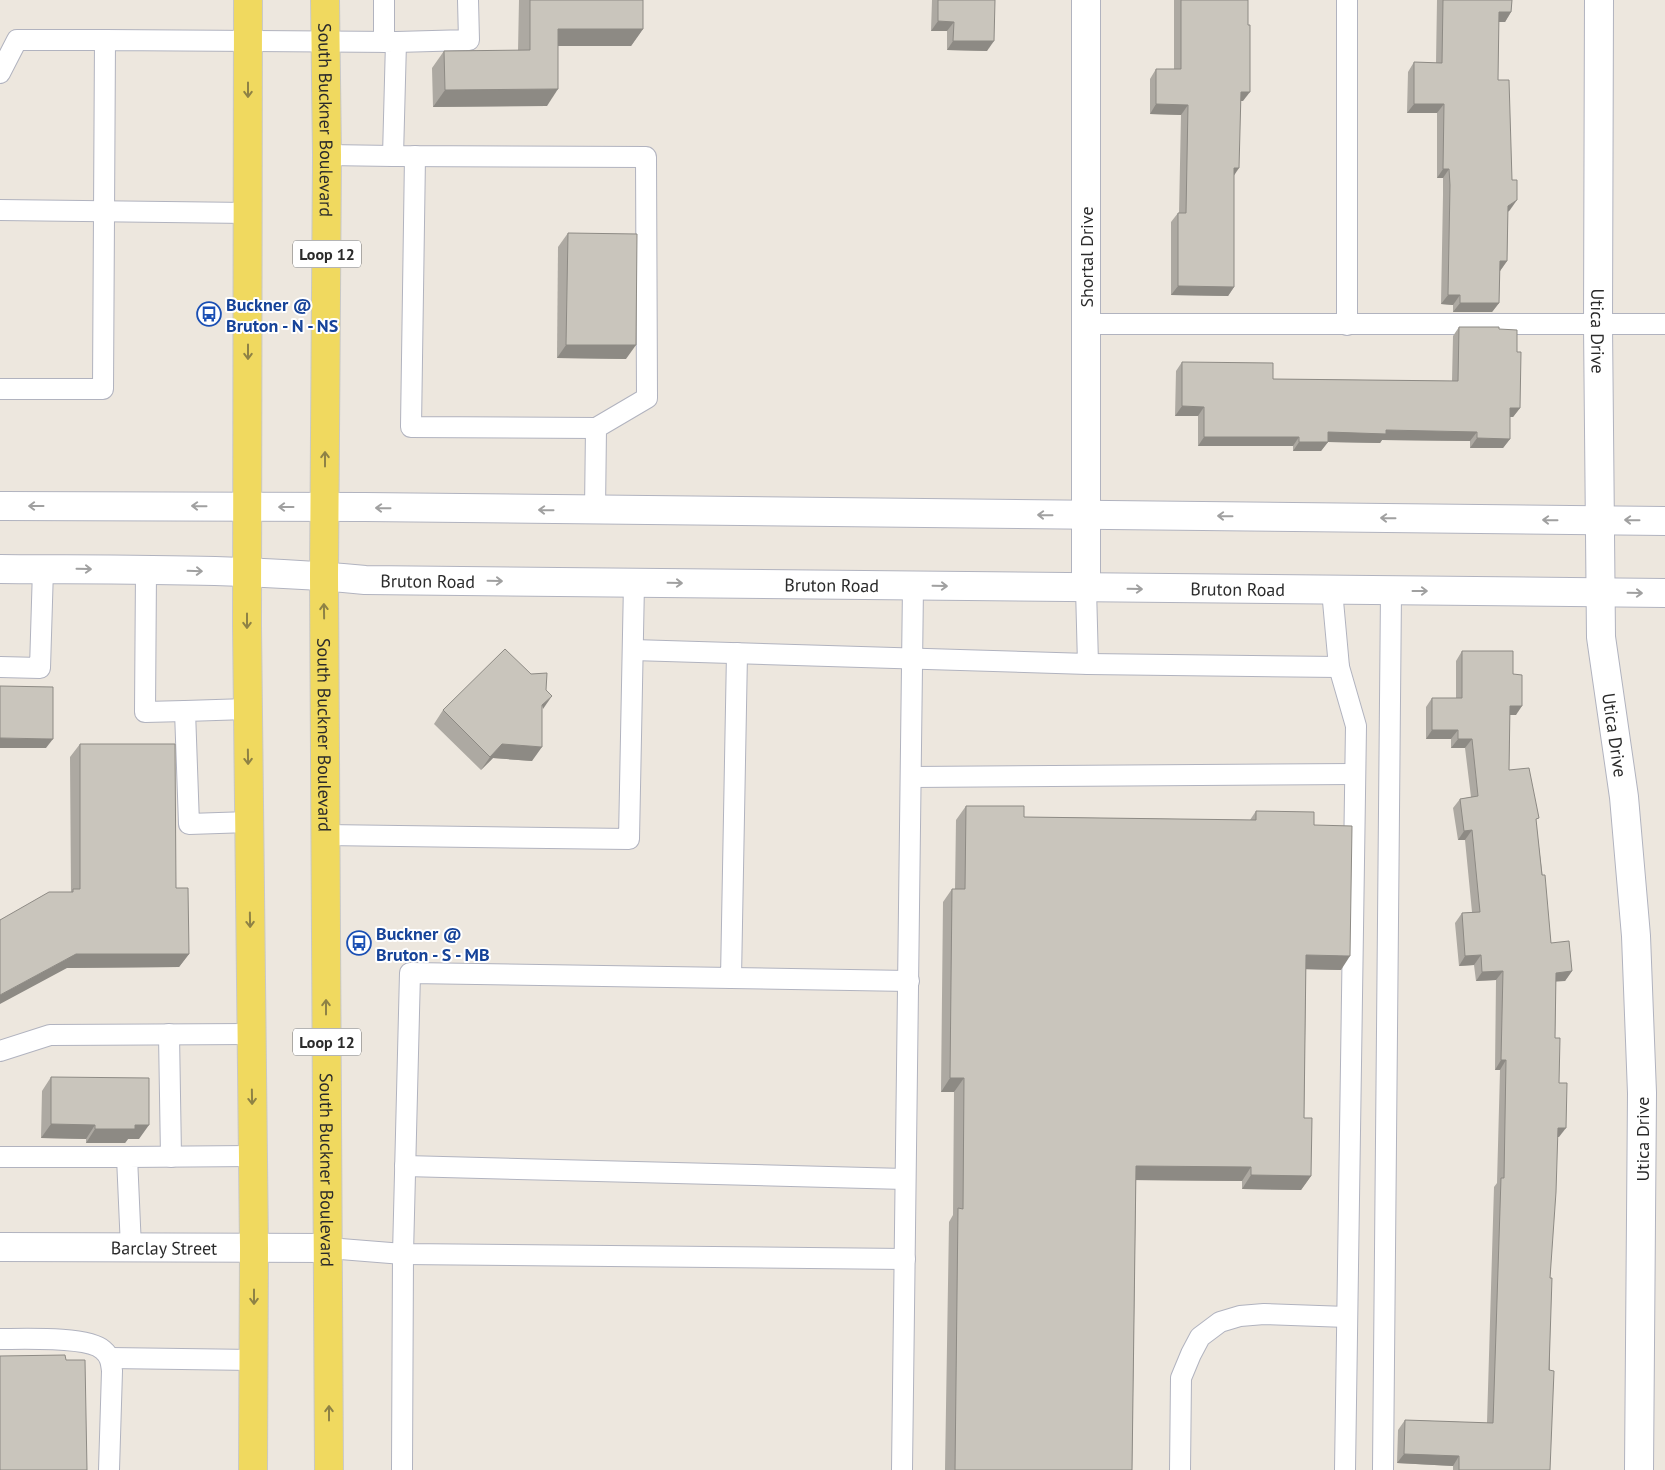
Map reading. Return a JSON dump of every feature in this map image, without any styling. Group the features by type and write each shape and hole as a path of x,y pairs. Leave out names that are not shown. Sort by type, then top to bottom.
{"main road":[{"path":"248,0 247,572 254,1248 253,1470"},
{"name":"South Buckner Boulevard","path":"325,0 327,155 324,576 329,1470"},
{"name":"Shortal Drive","path":"1086,0 1086,588"},
{"name":"Utica Drive","path":"1599,0 1598,325 1601,637 1624,797 1636,936 1642,1093 1639,1470"},
{"path":"0,506 324,507 1665,521"},
{"name":"Bruton Road","path":"0,568 247,572 365,580 1665,593"},
{"name":"Barclay Street","path":"0,1247 328,1248"}],"lane":[{"path":"384,0 390,42 393,156"},
{"path":"0,73 17,40 390,42 469,40 468,0"},
{"path":"1347,0 1347,325"},
{"path":"0,389 103,389 105,40"},
{"path":"327,155 646,157 646,398 596,428 411,427 415,156"},
{"path":"0,210 248,213"},
{"path":"1086,324 1665,324"},
{"path":"595,510 596,428"},
{"path":"0,668 40,668 43,569"},
{"path":"146,570 145,712 248,709"},
{"path":"325,835 629,839 634,583"},
{"path":"902,1470 913,586"},
{"path":"1086,588 1088,664"},
{"path":"1332,590 1339,667 1356,726 1345,1470"},
{"path":"1383,1470 1391,591"},
{"path":"633,650 1088,664 1339,667"},
{"path":"731,978 737,653"},
{"path":"185,711 189,824 249,822"},
{"path":"912,777 1355,774"},
{"path":"402,1470 403,1254 410,973 909,981"},
{"path":"169,1034 172,1156"},
{"path":"0,1051 50,1035 251,1034"},
{"path":"0,1157 253,1156"},
{"path":"127,1157 131,1248"},
{"path":"405,1166 905,1179"},
{"path":"328,1248 403,1254 905,1259"},
{"path":"1180,1470 1181,1378 1200,1337 1220,1322 1240,1316 1264,1314 1347,1317"},
{"path":"0,1339 85,1342 102,1349 110,1358 112,1371 109,1470"},
{"path":"110,1358 253,1360"}],"building":[{"path":"530,0 643,0 643,29 558,29 558,89 445,90 444,51 530,50"},
{"path":"938,0 995,0 994,41 953,41 954,22 938,21"},
{"path":"1181,0 1248,0 1250,92 1241,92 1239,168 1234,168 1234,287 1178,286 1178,213 1186,213 1188,105 1156,104 1156,69 1181,69"},
{"path":"1443,0 1512,0 1511,12 1499,12 1498,80 1509,80 1512,180 1517,180 1517,200 1508,206 1507,261 1500,261 1499,303 1460,303 1460,295 1448,295 1450,185 1449,169 1443,169 1444,104 1414,104 1414,62 1442,63"},
{"path":"568,233 637,234 636,345 566,345"},
{"path":"1459,327 1499,327 1499,329 1517,330 1517,352 1521,352 1520,408 1510,408 1510,439 1477,438 1477,432 1386,430 1386,434 1328,432 1328,442 1299,442 1299,437 1204,437 1204,407 1182,406 1182,362 1273,363 1273,379 1458,381"},
{"path":"505,649 531,674 547,673 546,690 552,696 542,705 542,747 502,744 490,757 443,710"},
{"path":"1462,651 1513,651 1513,674 1522,675 1522,706 1510,706 1509,770 1529,768 1539,818 1536,819 1542,875 1545,875 1551,943 1569,941 1572,971 1556,973 1555,1038 1560,1038 1559,1083 1567,1083 1566,1128 1558,1128 1550,1278 1552,1278 1549,1370 1554,1371 1550,1470 1459,1470 1459,1456 1404,1454 1405,1420 1493,1423 1501,1178 1504,1178 1506,1060 1501,1060 1503,971 1482,972 1481,955 1465,956 1462,913 1480,912 1472,830 1464,831 1460,799 1478,796 1472,739 1458,739 1458,730 1432,730 1432,698 1462,698"},
{"path":"0,686 53,687 53,739 0,738"},
{"path":"80,744 175,744 176,888 188,888 189,954 76,954 0,995 0,920 49,892 73,892 73,889 80,889"},
{"path":"966,806 1024,806 1024,817 1256,820 1256,811 1314,812 1314,825 1352,826 1350,956 1306,955 1304,1118 1312,1118 1311,1176 1251,1175 1251,1167 1136,1166 1132,1470 955,1470 958,1208 963,1209 964,1078 950,1078 952,889 965,889"},
{"path":"51,1077 149,1078 149,1125 135,1125 135,1129 95,1129 95,1125 51,1124"},
{"path":"65,1355 66,1360 85,1360 87,1470 0,1470 0,1356"}],"place":[{"name":"Buckner @ Bruton - N - NS","path":"209,314"},
{"name":"Buckner @ Bruton - S - MB","path":"359,943"}]}
